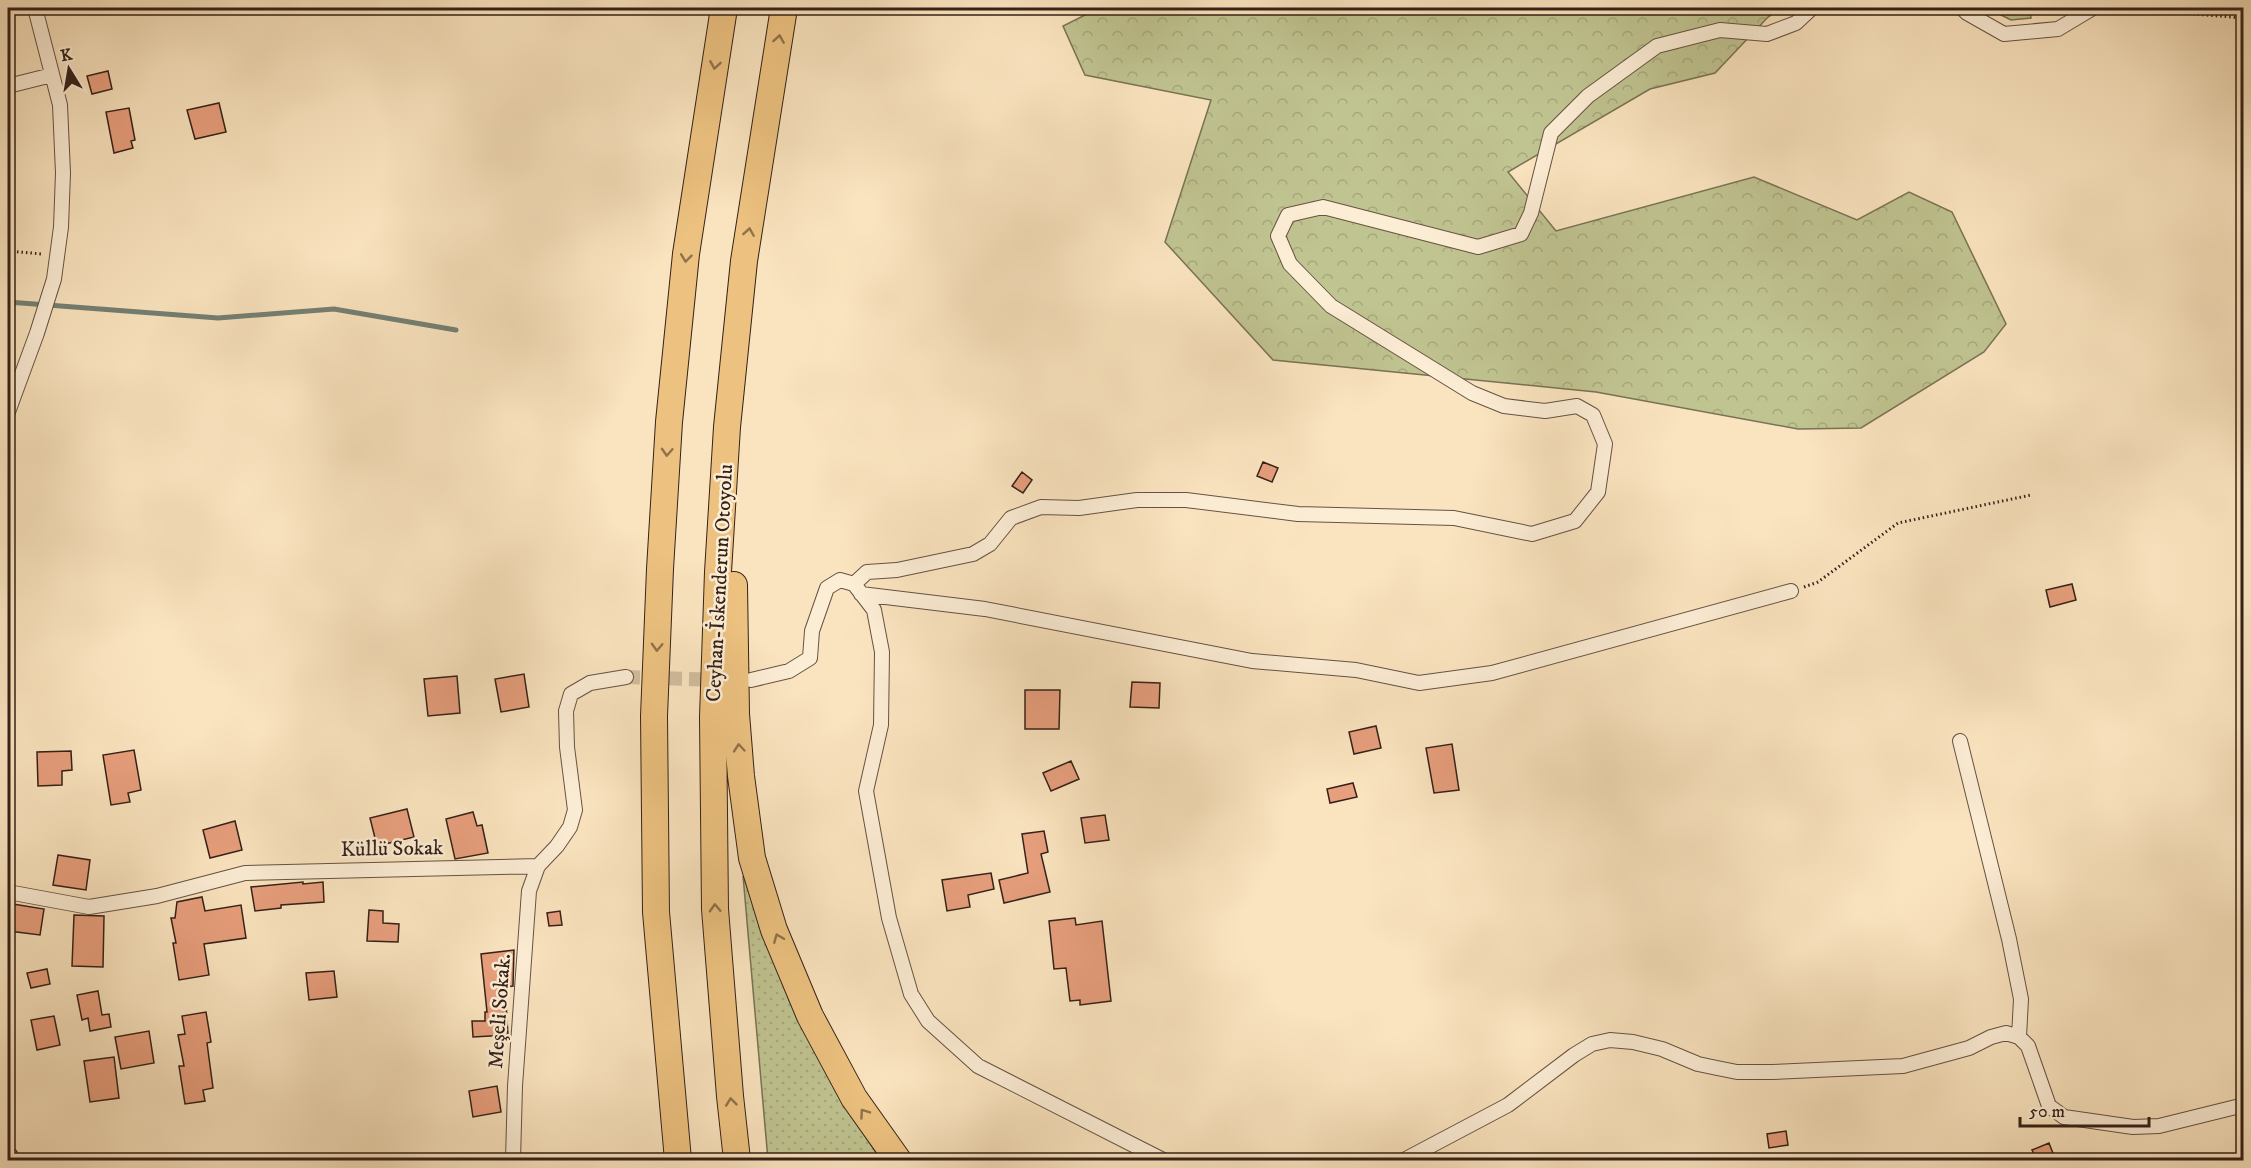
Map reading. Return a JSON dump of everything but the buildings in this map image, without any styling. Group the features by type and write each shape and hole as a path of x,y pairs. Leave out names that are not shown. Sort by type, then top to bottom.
{"highway":[{"path":"678,1161 656,912 654,716 669,422 686,254 724,8"},
{"name":"Ceyhan-İskenderun Otoyolu","path":"737,1161 715,909 713,717 718,572 727,427 744,261 784,8"},
{"path":"744,261 735,430 735,658 736,714 741,776 752,858 774,930 810,1016 854,1098 898,1161"}],"street":[{"path":"8,412 54,279 61,227 63,173 60,105 35,8"},
{"path":"857,589 867,572 897,570 973,554 990,544 1011,518 1041,507 1079,508 1137,500 1186,500 1298,514 1455,518 1532,534 1575,521 1598,492 1605,444 1593,415 1577,406 1545,411 1504,406 1472,393 1331,306 1290,264 1278,236 1288,215 1323,207 1478,247 1521,234 1532,213 1551,133 1588,96 1658,46 1720,30 1767,34 1796,23 1812,8"},
{"path":"1962,8 2004,34 2058,29 2092,8"},
{"path":"8,86 52,75"},
{"path":"752,680 789,671 810,658 812,631 827,588 840,580 857,589 985,609 1252,662 1356,670 1419,683 1492,673 1791,591"},
{"path":"857,589 874,610 882,652 881,725 866,791 889,918 911,994 928,1021 978,1066 1163,1161"},
{"path":"538,866 558,846 570,827 575,810 567,747 566,711 571,694 590,683 626,677"},
{"path":"1960,741 2021,999 2019,1037"},
{"name":"Küllü Sokak","path":"8,892 89,907 157,896 245,873 538,866"},
{"name":"Meşeli Sokak.","path":"513,1161 515,1086 529,891 538,866"},
{"path":"1404,1161 1508,1105 1592,1044 1610,1040 1633,1042 1662,1049 1698,1064 1737,1072 1772,1072 1902,1066 1969,1048 1991,1037 2006,1033 2019,1037 2028,1046 2049,1106 2064,1117 2133,1127 2159,1126 2244,1105"}],"path":[{"path":"2118,8 2244,18"},
{"path":"8,251 57,255"},
{"path":"1791,591 1818,582 1898,523 2031,495"}],"green space":[{"path":"1113,8 1782,8 1768,17 1715,73 1650,89 1508,172 1556,231 1754,177 1857,220 1909,192 1952,212 2006,324 1984,352 1861,428 1798,429 1596,392 1273,360 1165,242 1211,100 1085,75 1063,26 1091,12"},
{"path":"1987,8 2030,8 2031,18 2011,20"},
{"path":"743,876 789,1000 854,1119 881,1160 768,1160"}],"waterway":[{"path":"8,302 218,318 334,309 456,330"}],"tunnel":[{"path":"626,677 720,680"}]}
